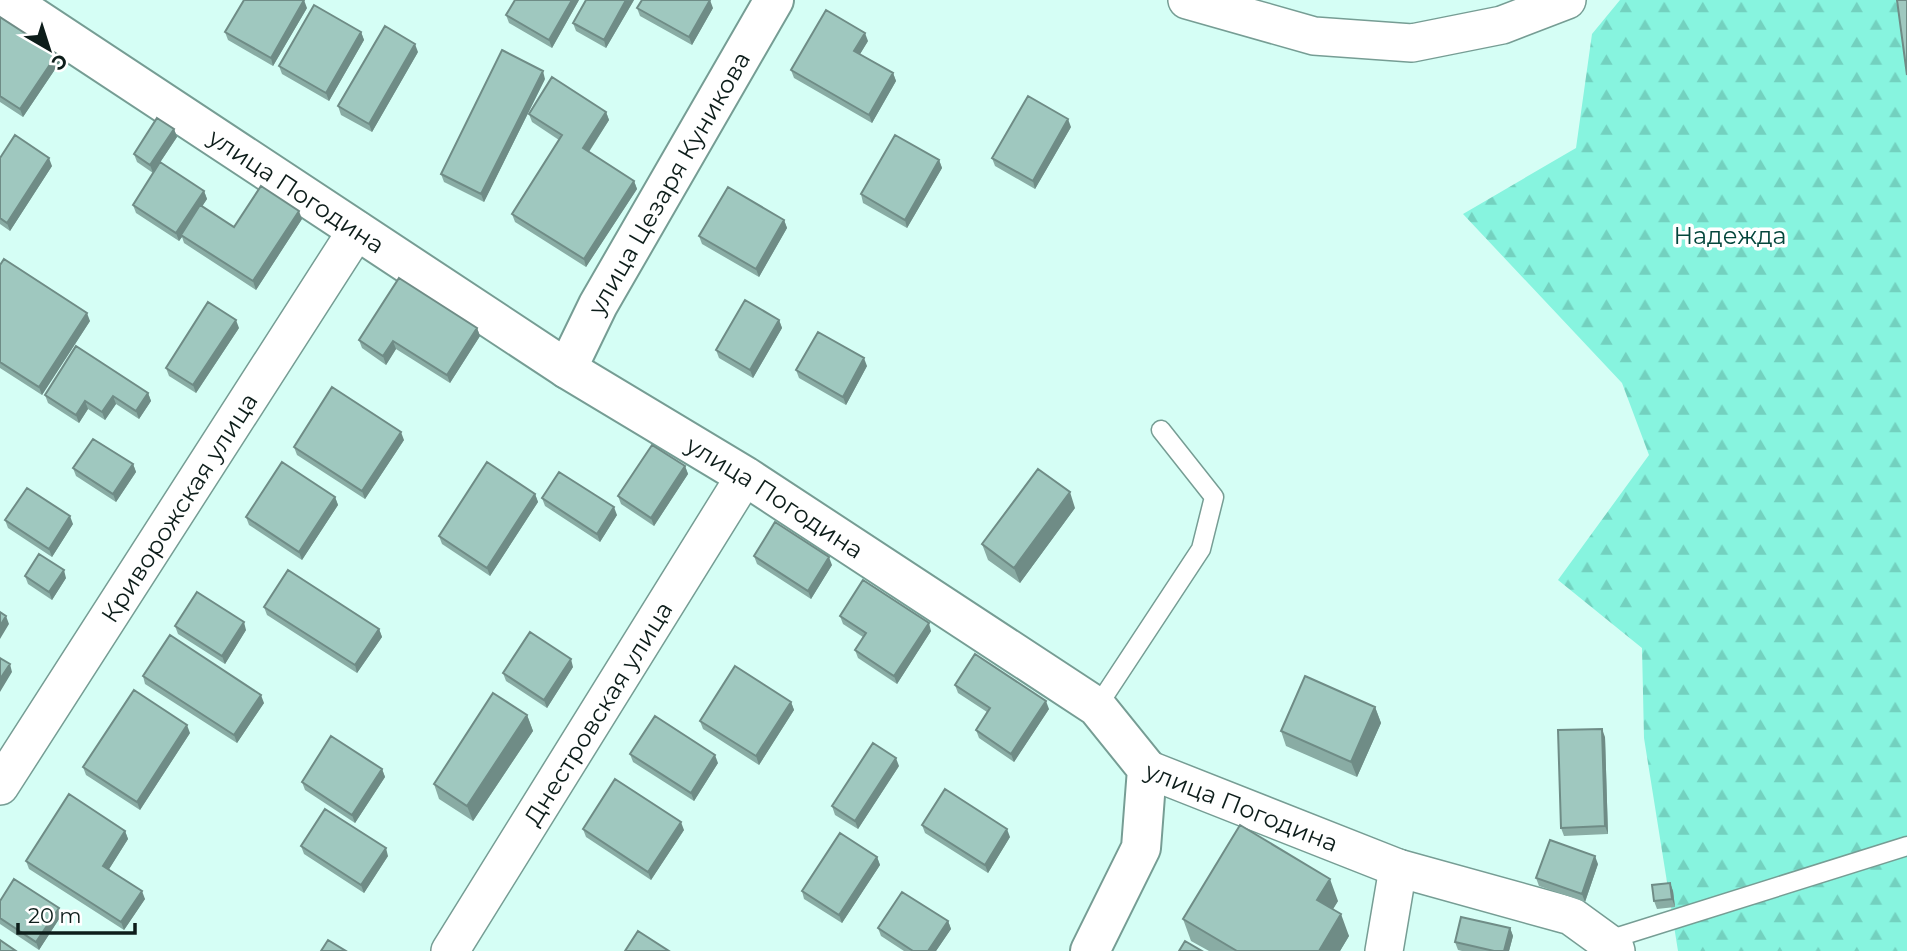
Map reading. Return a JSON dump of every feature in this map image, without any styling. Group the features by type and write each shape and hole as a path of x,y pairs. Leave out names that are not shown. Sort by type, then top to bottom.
{"street":[{"name":"улица Погодина","path":"8,0 567,369 745,476 1097,707 1147,769 1398,868 1571,916 1611,946"},
{"name":"улица Цезаря Куникова","path":"567,369 598,305 774,0"},
{"path":"1187,0 1314,36 1412,43 1502,25 1567,0"},
{"name":"Криворожская улица","path":"0,786 357,230"},
{"name":"Днестровская улица","path":"450,951 745,476"},
{"path":"1090,951 1141,848 1147,769"},
{"path":"1384,951 1398,868"}],"lane":[{"path":"1097,707 1201,549 1214,497 1161,430"},
{"path":"1611,946 1907,846"}],"green space":[{"name":"Надежда","path":"1620,0 1907,0 1907,951 1678,951 1644,738 1642,648 1558,580 1649,455 1622,383 1463,214 1576,148 1592,34"}],"building":[{"path":"244,0 304,0 271,58 225,32"},
{"path":"515,0 572,0 549,40 506,15"},
{"path":"586,0 626,0 604,40 573,23"},
{"path":"642,0 710,0 689,37 637,8"},
{"path":"1897,0 1907,0 1907,75"},
{"path":"314,5 361,32 326,93 279,66"},
{"path":"826,10 865,33 854,51 893,73 869,115 791,70"},
{"path":"0,17 57,54 20,109 0,96"},
{"path":"385,26 415,44 369,124 338,106"},
{"path":"502,50 543,71 481,194 441,174"},
{"path":"552,77 606,112 583,148 634,181 584,259 512,214 562,135 529,114"},
{"path":"1028,96 1068,119 1033,181 992,158"},
{"path":"157,118 174,129 150,165 134,154"},
{"path":"15,135 49,158 7,223 0,218 0,158"},
{"path":"895,135 939,160 905,220 861,194"},
{"path":"160,162 204,191 176,233 133,205"},
{"path":"261,186 299,211 253,281 181,235 200,205 234,227"},
{"path":"728,187 784,220 756,269 699,236"},
{"path":"4,259 87,313 39,387 0,362 0,265"},
{"path":"399,278 477,328 447,375 393,341 383,356 359,340"},
{"path":"745,300 779,320 750,370 716,350"},
{"path":"208,302 236,320 193,385 166,368"},
{"path":"818,332 864,358 843,397 796,370"},
{"path":"76,346 148,393 136,411 113,396 102,412 85,401 76,415 45,395"},
{"path":"332,387 401,432 362,491 294,447"},
{"path":"93,439 133,464 113,494 73,468"},
{"path":"652,445 685,466 651,518 618,496"},
{"path":"282,462 335,497 299,552 246,517"},
{"path":"487,462 535,494 487,568 439,536"},
{"path":"1038,469 1070,492 1014,568 982,544"},
{"path":"559,472 614,507 597,534 542,498"},
{"path":"27,488 70,516 49,549 5,520"},
{"path":"775,522 829,557 808,591 754,556"},
{"path":"39,554 64,570 49,592 25,576"},
{"path":"288,570 379,629 355,665 264,607"},
{"path":"863,580 929,623 894,676 855,650 866,633 840,616"},
{"path":"197,592 244,622 222,656 175,626"},
{"path":"0,612 6,616 0,626"},
{"path":"530,632 571,659 544,700 503,673"},
{"path":"170,635 261,695 234,735 143,676"},
{"path":"975,654 1046,701 1011,754 976,730 990,708 955,685"},
{"path":"0,658 10,664 0,679"},
{"path":"735,666 791,702 756,756 700,721"},
{"path":"1305,676 1375,707 1351,762 1281,731"},
{"path":"134,690 187,725 137,802 83,767"},
{"path":"493,693 527,715 467,806 434,784"},
{"path":"655,716 715,755 691,793 630,754"},
{"path":"1602,729 1605,826 1561,828 1558,730"},
{"path":"331,736 382,769 352,815 302,782"},
{"path":"873,743 896,758 855,821 832,806"},
{"path":"615,779 681,822 648,872 583,829"},
{"path":"945,789 1007,829 985,865 922,825"},
{"path":"69,794 125,831 103,866 142,891 121,922 26,861"},
{"path":"325,809 386,848 361,885 301,846"},
{"path":"1240,825 1330,879 1317,900 1341,914 1319,951 1237,951 1183,919"},
{"path":"840,833 877,857 839,915 802,891"},
{"path":"1550,840 1595,856 1582,894 1536,878"},
{"path":"14,879 59,908 36,942 0,918 0,901"},
{"path":"1670,883 1672,899 1654,901 1652,885"},
{"path":"902,892 948,921 928,951 913,951 878,928"},
{"path":"1461,917 1510,928 1504,951 1455,942"},
{"path":"638,931 669,951 625,951"},
{"path":"0,940 16,951 0,951"},
{"path":"328,940 346,951 321,951"},
{"path":"1185,941 1202,951 1179,951"}]}
